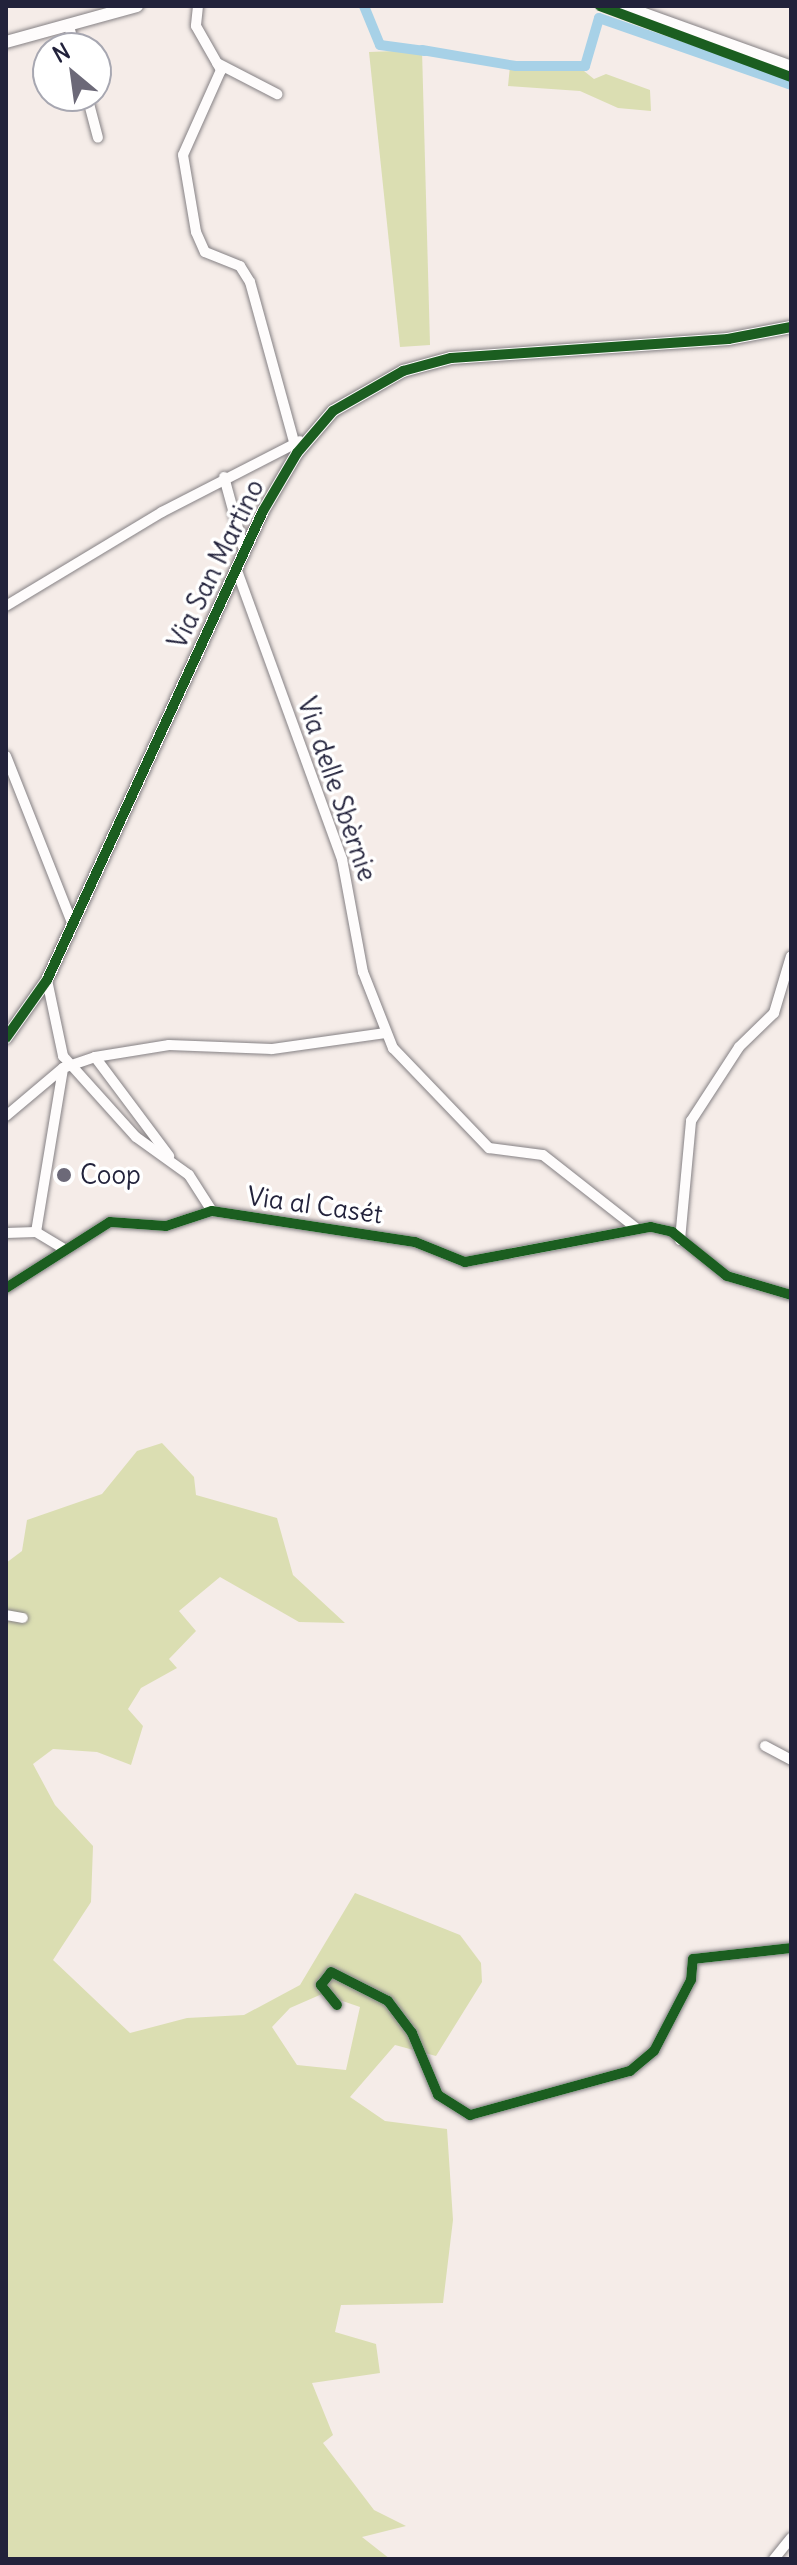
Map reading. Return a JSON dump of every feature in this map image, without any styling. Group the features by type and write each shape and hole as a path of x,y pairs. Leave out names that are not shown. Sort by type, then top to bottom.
{"street":[{"path":"6,42 137,6"},
{"path":"198,6 196,26 217,63 277,94"},
{"path":"622,6 791,67"},
{"path":"69,26 71,32"},
{"path":"217,63 215,93 183,155 196,232 205,252 240,266 250,282 294,442"},
{"path":"91,112 98,138"},
{"name":"Via San Martino","path":"6,1038 47,980 244,550 307,439 357,393 451,358 728,339 791,327"},
{"path":"6,606 224,477 294,442 307,439"},
{"path":"224,477 244,550"},
{"name":"Via delle Sbèrnie","path":"236,568 342,859 363,972 386,1033 489,1148 543,1155 636,1228"},
{"path":"6,756 73,925"},
{"path":"680,1240 691,1121 739,1047 774,1013 791,956"},
{"path":"47,980 63,1056 68,1066 136,1137 175,1164"},
{"path":"6,1116 68,1066 95,1057 169,1045 272,1049 386,1033"},
{"path":"95,1057 212,1211"},
{"path":"36,1232 68,1066"},
{"name":"Via al Casét","path":"6,1288 64,1249 124,1218 166,1226 212,1211 415,1242 465,1262 636,1228"},
{"path":"636,1228 663,1229 727,1276 791,1295"},
{"path":"6,1233 36,1232 64,1249"},
{"path":"6,1615 23,1618 6,1622"},
{"path":"765,1746 791,1760"},
{"path":"337,2005 321,1985 331,1972 388,2001 412,2033 438,2095 470,2115 630,2071 654,2051 691,1980 693,1959 791,1948"},
{"path":"774,2559 791,2538"}],"green space":[{"path":"422,50 430,345 400,347 369,52"},
{"path":"510,66 579,67 594,79 606,74 650,90 651,111 618,108 580,91 508,86"},
{"path":"162,1443 194,1477 196,1495 277,1518 293,1575 345,1623 299,1622 220,1577 179,1611 196,1631 169,1659 177,1668 141,1688 128,1709 143,1726 131,1765 97,1752 53,1749 33,1764 55,1805 93,1846 91,1902 53,1960 130,2033 187,2018 244,2015 300,1985 355,1893 460,1935 481,1963 482,1982 436,2056 395,2045 350,2097 385,2121 447,2129 453,2220 443,2303 341,2305 335,2332 376,2344 380,2373 312,2383 333,2435 323,2443 374,2510 406,2526 362,2537 390,2559 6,2559 6,1563 22,1551 27,1520 102,1494 137,1451","holes":["322,1994 360,2007 346,2070 297,2065 272,2027 290,2008"]}],"waterway":[{"path":"364,6 380,45 425,51"},
{"path":"422,50 516,66 585,66 599,18 791,85"}],"cycle path":[{"path":"600,6 791,77"},
{"path":"6,1038 47,980 263,511 297,453 333,411 403,371 451,358 728,339 791,327"},
{"path":"6,1288 110,1222 166,1226 212,1211 415,1242 465,1262 651,1227 672,1232 727,1276 791,1295"},
{"path":"337,2005 321,1985 331,1972 388,2001 412,2033 438,2095 470,2115 630,2071 654,2051 691,1980 693,1959 791,1948"}],"place":[{"name":"Coop","path":"64,1175"}]}
